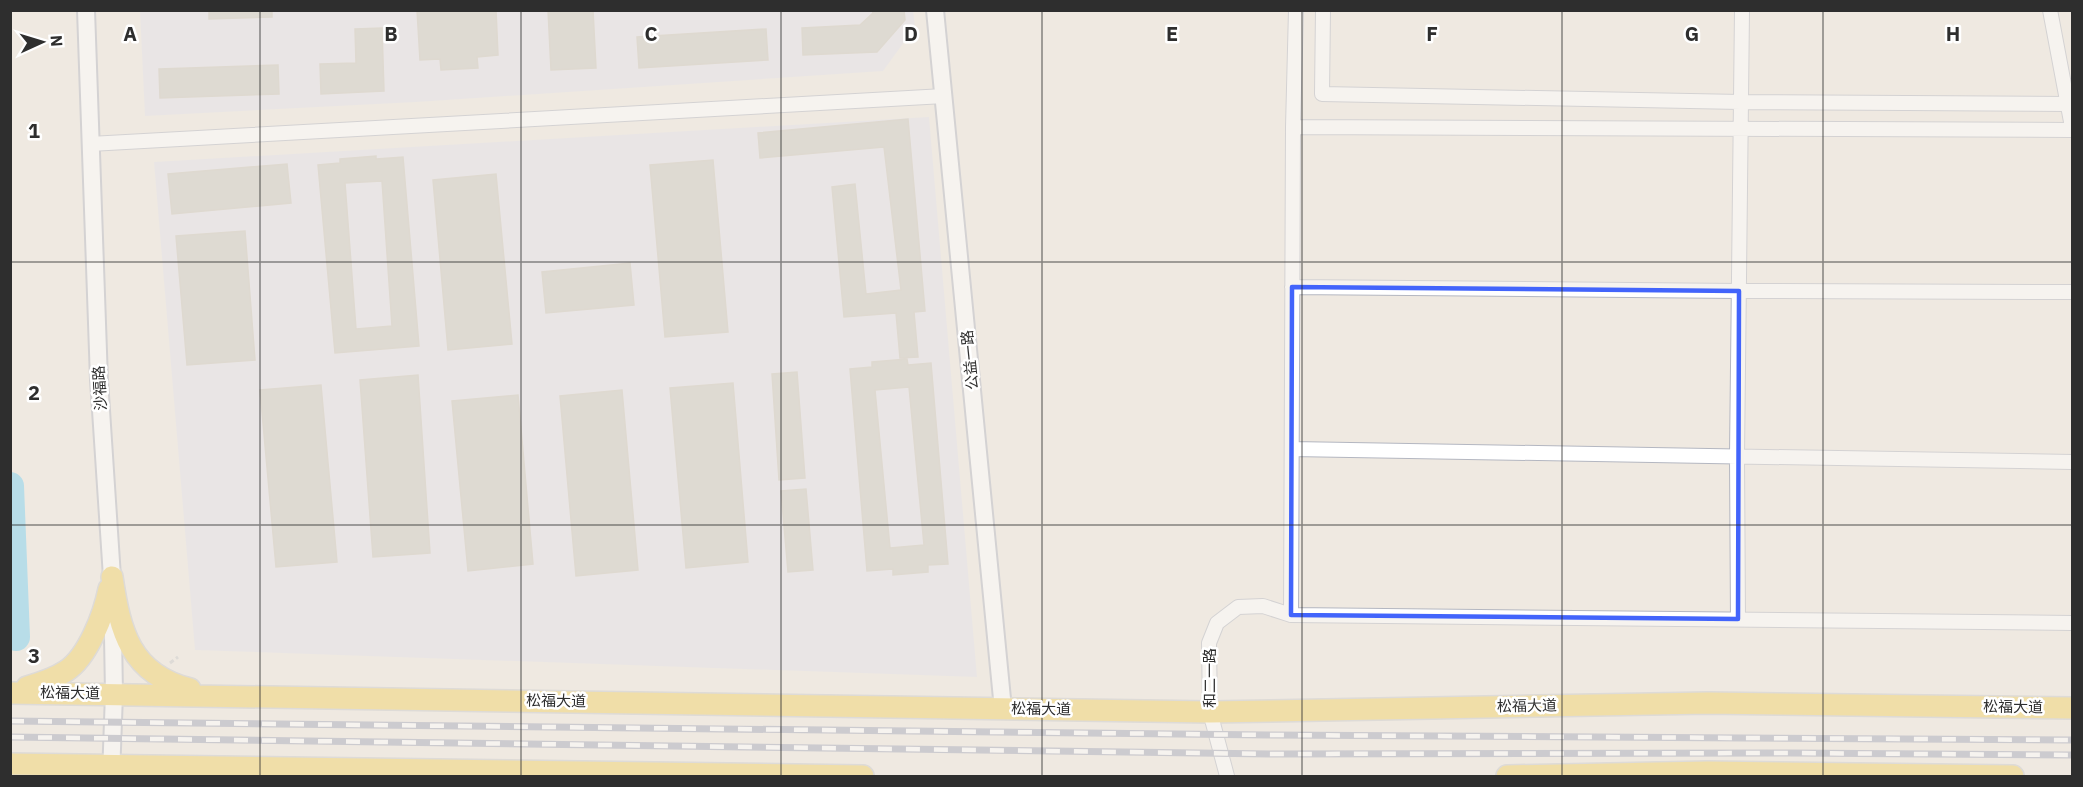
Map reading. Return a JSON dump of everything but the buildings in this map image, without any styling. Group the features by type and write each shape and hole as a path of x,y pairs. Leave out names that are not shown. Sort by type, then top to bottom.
{"main road":[{"path":"10,692 47,681 68,670 90,641 104,614 112,577"},
{"path":"112,577 117,614 123,634 154,674 166,681 197,690 241,696"},
{"name":"松福大道","path":"10,692 1210,712 1708,704 2073,708"},
{"path":"10,764 114,773 256,767 863,777"},
{"path":"10,764 41,771 53,777"},
{"path":"197,777 256,767"},
{"path":"1507,777 1708,772 2013,777"}],"street":[{"name":"沙福路","path":"86,10 99,380 112,577 114,773"},
{"name":"公益一路","path":"935,10 1003,709"},
{"path":"1291,615 1293,127 1296,10"},
{"path":"1323,10 1322,94 1741,102 2068,104"},
{"path":"1738,620 1737,456 1742,10"},
{"path":"1293,127 2073,129 2050,10"},
{"path":"90,144 944,96"},
{"path":"1292,286 2073,292"},
{"path":"1292,449 2073,462"},
{"name":"和二一路","path":"1227,777 1210,712 1209,644 1217,623 1238,607 1263,606 1291,615 2073,623"}],"path":[{"path":"168,664 178,657"}],"highlighted area":[{"path":"1292,287 1739,291 1738,619 1291,615"}],"shaded area":[{"path":"913,10 915,27 883,71 416,102 145,116 140,11"},
{"path":"929,117 977,677 195,650 154,162"}],"waterway":[{"path":"10,486 16,637"}],"railway":[{"path":"10,721 1269,735 2072,740"},
{"path":"10,737 1270,754 2072,755"}]}
